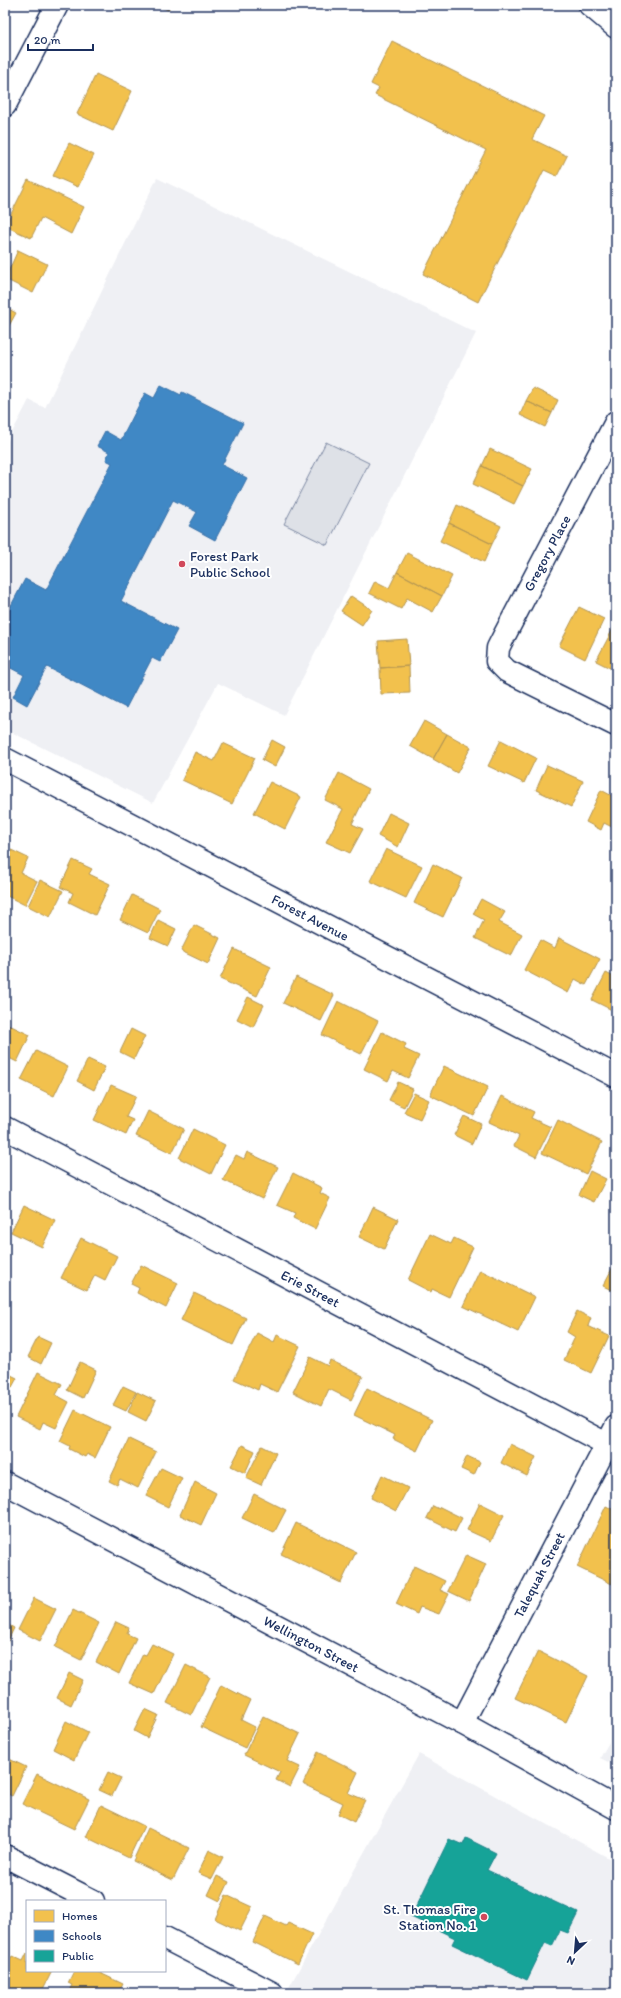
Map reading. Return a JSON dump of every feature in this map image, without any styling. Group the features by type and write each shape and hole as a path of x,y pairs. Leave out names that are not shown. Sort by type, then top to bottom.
{"street":[{"path":"5,105 57,5"},
{"path":"590,5 616,27"},
{"name":"Gregory Place","path":"616,422 498,648 497,661 507,671 616,725"},
{"name":"Forest Avenue","path":"5,759 616,1076"},
{"name":"Erie Street","path":"5,1128 613,1440"},
{"name":"Talequah Street","path":"462,1723 613,1440"},
{"name":"Wellington Street","path":"5,1483 462,1723 616,1808"},
{"path":"5,1856 91,1900"},
{"path":"166,1939 272,1993"}],"shaded area":[{"name":"Forest Park Public School","path":"157,178 476,333 284,715 218,683 153,803 5,729 5,446 29,400 45,408"},
{"path":"326,442 369,463 327,545 284,524"},
{"path":"616,1730 616,1766 600,1758"},
{"path":"419,1754 616,1862 616,1993 296,1993 288,1989"}],"building: Homes":[{"path":"157,5 171,5 168,10"},
{"path":"392,41 544,116 532,139 567,156 557,176 544,170 478,302 423,274 486,150 375,95 379,88 371,84"},
{"path":"96,74 132,91 113,131 77,114"},
{"path":"69,143 94,155 78,187 53,176"},
{"path":"28,180 84,207 71,234 41,218 31,238 5,226"},
{"path":"18,250 47,264 33,293 5,279"},
{"path":"5,307 16,313 5,333"},
{"path":"533,388 558,400 552,413 526,401"},
{"path":"526,401 552,413 545,427 520,415"},
{"path":"490,449 532,469 523,486 482,466"},
{"path":"482,466 523,486 514,504 473,484"},
{"path":"457,505 501,526 492,544 449,523"},
{"path":"449,523 492,544 484,562 440,541"},
{"path":"407,553 452,576 442,596 397,572"},
{"path":"397,572 442,596 433,612 407,598 401,609 369,593 375,581 389,588"},
{"path":"351,596 372,610 362,625 341,611"},
{"path":"579,607 604,619 585,659 559,646"},
{"path":"616,623 616,671 596,661"},
{"path":"407,639 409,666 380,668 378,641"},
{"path":"409,666 410,693 381,694 380,668"},
{"path":"424,721 447,734 433,759 410,746"},
{"path":"447,734 471,747 457,773 433,759"},
{"path":"272,740 285,747 275,767 262,760"},
{"path":"501,740 536,758 524,783 488,766"},
{"path":"223,743 255,758 232,804 182,780 195,752 214,761"},
{"path":"547,765 583,781 571,807 536,790"},
{"path":"339,773 369,789 352,824 363,829 350,853 326,842 343,809 325,800"},
{"path":"270,782 301,797 285,829 254,813"},
{"path":"601,790 616,798 616,829 604,823 601,830 586,822"},
{"path":"389,813 409,823 398,847 378,836"},
{"path":"5,847 28,858 21,873 37,881 25,905 5,895"},
{"path":"386,849 422,866 406,898 370,881"},
{"path":"73,860 92,869 89,874 110,884 95,915 69,902 73,893 60,887"},
{"path":"433,864 462,878 443,917 414,903"},
{"path":"40,880 63,891 50,917 28,906"},
{"path":"132,895 160,909 148,933 120,920"},
{"path":"481,899 505,912 499,922 522,934 511,956 475,938 484,920 473,914"},
{"path":"158,920 176,929 168,946 150,938"},
{"path":"194,925 220,938 208,964 181,951"},
{"path":"559,938 600,959 586,985 575,979 568,993 524,970 540,940 555,948"},
{"path":"234,949 271,967 257,996 220,979"},
{"path":"606,973 616,978 616,1012 592,1000"},
{"path":"296,977 334,995 321,1021 283,1003"},
{"path":"248,997 264,1005 253,1027 237,1019"},
{"path":"338,1001 378,1021 361,1054 322,1035"},
{"path":"5,1023 30,1035 17,1062 5,1056"},
{"path":"131,1029 145,1036 134,1059 120,1052"},
{"path":"382,1032 406,1044 404,1049 419,1056 408,1078 393,1071 388,1081 364,1069"},
{"path":"36,1051 68,1067 54,1096 21,1080"},
{"path":"88,1059 105,1067 94,1090 77,1081"},
{"path":"444,1066 488,1087 474,1116 430,1095"},
{"path":"398,1082 413,1089 404,1107 389,1100"},
{"path":"111,1085 136,1096 126,1117 133,1120 126,1135 94,1120"},
{"path":"414,1093 429,1100 420,1119 404,1112"},
{"path":"502,1096 534,1112 531,1118 551,1127 536,1157 514,1146 519,1136 489,1122"},
{"path":"148,1111 184,1129 172,1153 136,1136"},
{"path":"464,1116 481,1124 472,1144 454,1135"},
{"path":"558,1120 602,1142 586,1174 542,1153"},
{"path":"193,1129 225,1145 211,1174 179,1158"},
{"path":"247,1152 278,1167 262,1199 223,1180 236,1155 244,1159"},
{"path":"590,1171 606,1179 594,1202 579,1195"},
{"path":"293,1173 322,1188 320,1193 330,1198 315,1229 293,1218 295,1213 277,1205"},
{"path":"24,1205 55,1220 42,1247 11,1232"},
{"path":"373,1207 398,1219 384,1249 359,1237"},
{"path":"430,1234 451,1244 454,1238 473,1247 449,1297 432,1289 431,1292 408,1280"},
{"path":"81,1238 117,1256 105,1280 95,1275 87,1290 61,1278"},
{"path":"616,1261 616,1292 603,1286"},
{"path":"141,1265 178,1283 166,1308 137,1293 139,1288 131,1284"},
{"path":"480,1270 535,1297 518,1332 463,1306"},
{"path":"194,1293 246,1318 233,1345 181,1320"},
{"path":"577,1311 591,1318 588,1326 609,1336 591,1373 564,1360 575,1337 567,1332"},
{"path":"257,1333 274,1342 277,1335 300,1346 277,1392 260,1384 258,1390 234,1379"},
{"path":"38,1337 51,1343 41,1364 28,1357"},
{"path":"310,1357 328,1366 330,1360 363,1376 351,1400 329,1389 321,1406 293,1392"},
{"path":"80,1362 96,1370 83,1398 67,1390"},
{"path":"5,1372 17,1378 11,1389 5,1386"},
{"path":"38,1372 62,1384 56,1395 69,1402 56,1428 43,1422 40,1429 16,1417"},
{"path":"123,1386 136,1392 126,1411 113,1405"},
{"path":"367,1388 432,1420 417,1451 393,1439 395,1435 354,1415"},
{"path":"137,1392 156,1401 146,1421 128,1412"},
{"path":"75,1410 110,1427 95,1458 87,1454 85,1457 69,1449 70,1446 60,1441"},
{"path":"129,1439 156,1452 138,1488 120,1479 117,1485 109,1481"},
{"path":"510,1444 536,1457 527,1476 501,1463"},
{"path":"242,1445 255,1451 245,1473 231,1466"},
{"path":"262,1446 276,1453 261,1485 246,1478"},
{"path":"467,1456 480,1462 474,1475 461,1469"},
{"path":"161,1468 182,1478 168,1507 146,1496"},
{"path":"382,1475 408,1488 396,1511 371,1498"},
{"path":"195,1482 216,1493 201,1525 180,1515"},
{"path":"254,1494 286,1510 274,1533 242,1518"},
{"path":"480,1503 504,1515 491,1541 467,1530"},
{"path":"433,1506 439,1509 440,1507 462,1518 455,1532 427,1518"},
{"path":"606,1506 616,1511 616,1575 612,1584 577,1567"},
{"path":"296,1523 356,1552 341,1583 281,1554"},
{"path":"466,1555 486,1564 469,1601 448,1591"},
{"path":"414,1566 445,1581 440,1590 449,1594 439,1614 420,1607 417,1614 396,1604"},
{"path":"34,1598 56,1609 40,1641 18,1630"},
{"path":"73,1610 99,1623 81,1660 55,1647"},
{"path":"116,1622 129,1628 127,1634 136,1638 119,1674 96,1662"},
{"path":"5,1623 14,1628 5,1647"},
{"path":"152,1644 173,1654 154,1694 129,1683 143,1654 146,1655"},
{"path":"538,1651 588,1676 566,1722 515,1698"},
{"path":"186,1665 210,1677 191,1715 167,1703"},
{"path":"69,1673 83,1680 71,1705 57,1698"},
{"path":"221,1685 250,1700 241,1720 255,1727 245,1748 201,1727"},
{"path":"145,1709 158,1715 147,1738 134,1731"},
{"path":"263,1716 300,1734 287,1761 300,1767 290,1787 276,1780 280,1772 244,1755"},
{"path":"66,1721 88,1732 74,1760 53,1749"},
{"path":"318,1752 358,1772 348,1793 365,1800 354,1822 338,1814 343,1803 303,1784"},
{"path":"5,1757 26,1767 12,1796 5,1793"},
{"path":"108,1772 121,1778 112,1796 99,1790"},
{"path":"37,1774 89,1799 74,1829 22,1804"},
{"path":"101,1805 144,1826 129,1858 86,1837"},
{"path":"148,1828 189,1848 173,1880 133,1861"},
{"path":"209,1850 223,1857 212,1879 198,1873"},
{"path":"217,1876 229,1882 220,1901 208,1895"},
{"path":"226,1895 252,1907 240,1931 215,1919"},
{"path":"265,1916 286,1926 288,1923 312,1934 298,1964 253,1942"},
{"path":"26,1955 26,1972 52,1972 41,1993 10,1993 5,1991 5,1970 12,1956 23,1961"},
{"path":"74,1972 98,1972 123,1984 118,1993 73,1993 69,1991 72,1985 68,1983"}],"building: Schools":[{"path":"161,385 181,395 182,392 243,423 222,465 247,478 215,540 189,526 197,512 173,500 121,601 177,630 160,662 152,658 126,708 47,667 27,705 13,697 24,675 5,665 5,617 25,579 46,590 112,463 106,460 109,452 97,446 105,431 121,440 145,393 154,398"}],"building: Public":[{"path":"466,1838 496,1853 487,1870 578,1913 568,1933 560,1930 552,1946 545,1943 527,1980 452,1944 455,1938 411,1917 449,1839 463,1845"}],"place":[{"name":"Forest Park Public School","path":"182,564"},
{"name":"St. Thomas Fire Station No. 1","path":"484,1917"}]}
